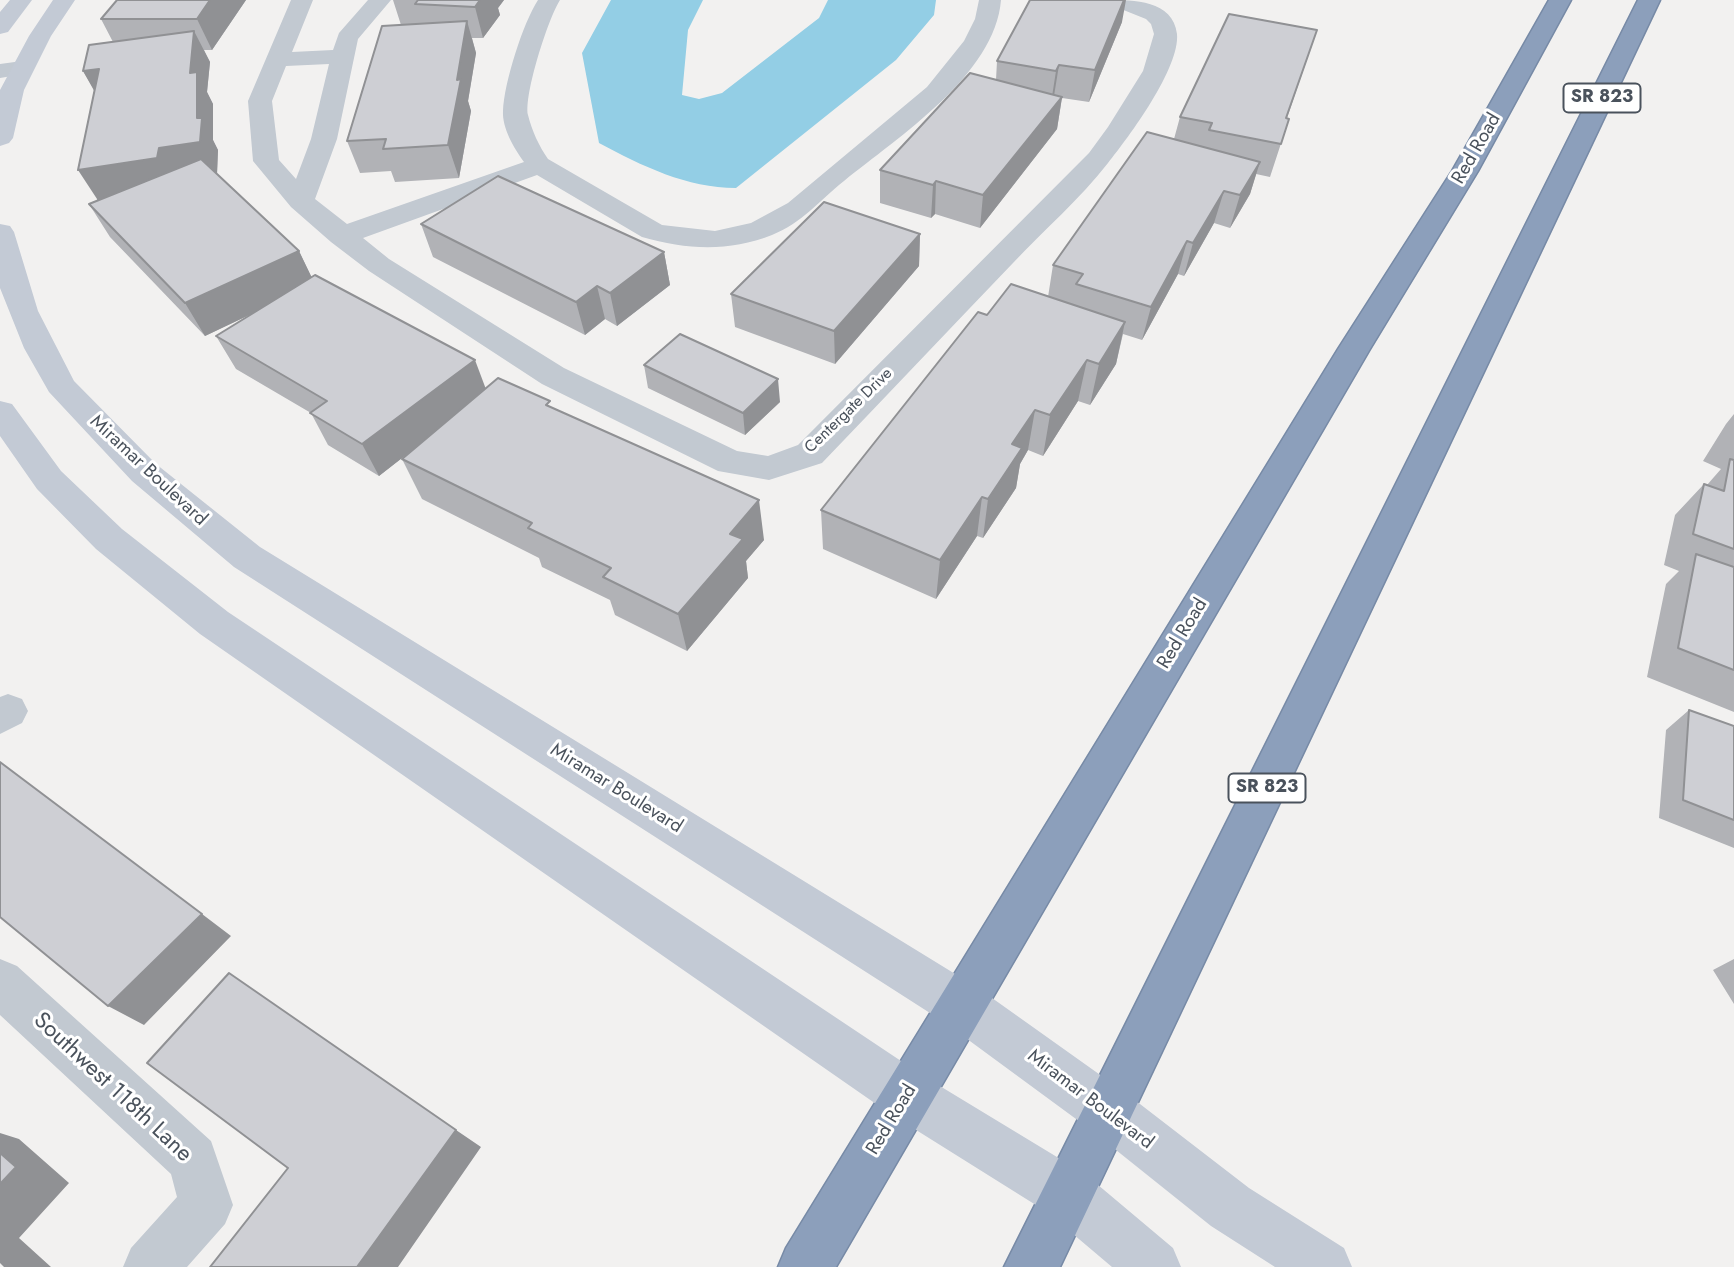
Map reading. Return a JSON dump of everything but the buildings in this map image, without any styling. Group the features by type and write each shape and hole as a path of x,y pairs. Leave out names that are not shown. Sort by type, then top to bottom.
{"highway":[{"name":"Red Road","path":"805,1267 1354,349 1465,171 1560,0"},
{"name":"SR 823","path":"1031,1267 1066,1193 1110,1112 1650,0"}],"street":[{"path":"0,27 21,0"},
{"path":"0,138 8,80 64,0"},
{"name":"Centergate Drive","path":"302,0 260,101 266,161 301,201 379,265 553,376 730,462 769,468 810,454 1098,159 1137,105 1166,41 1164,24 1156,15 1119,0"},
{"path":"301,201 324,139 347,38 380,0"},
{"path":"550,0 541,12 530,43 515,112 525,145 539,165 660,233 716,241 747,234 779,222 950,78 990,13 990,0"},
{"path":"275,60 343,56"},
{"path":"341,236 539,165"},
{"name":"Miramar Boulevard","path":"0,232 9,277 61,385 112,444 174,501 247,557 961,1005 1110,1112 1230,1207 1325,1267"},
{"path":"0,412 50,480 92,523 214,623 907,1095 1066,1193 1153,1267"},
{"name":"Southwest 118th Lane","path":"0,983 193,1159 206,1205 150,1267"}],"water":[{"path":"611,0 703,0 688,30 682,95 699,99 722,93 819,18 828,0 936,0 934,15 896,60 736,188 682,180 599,143 582,53"}]}
